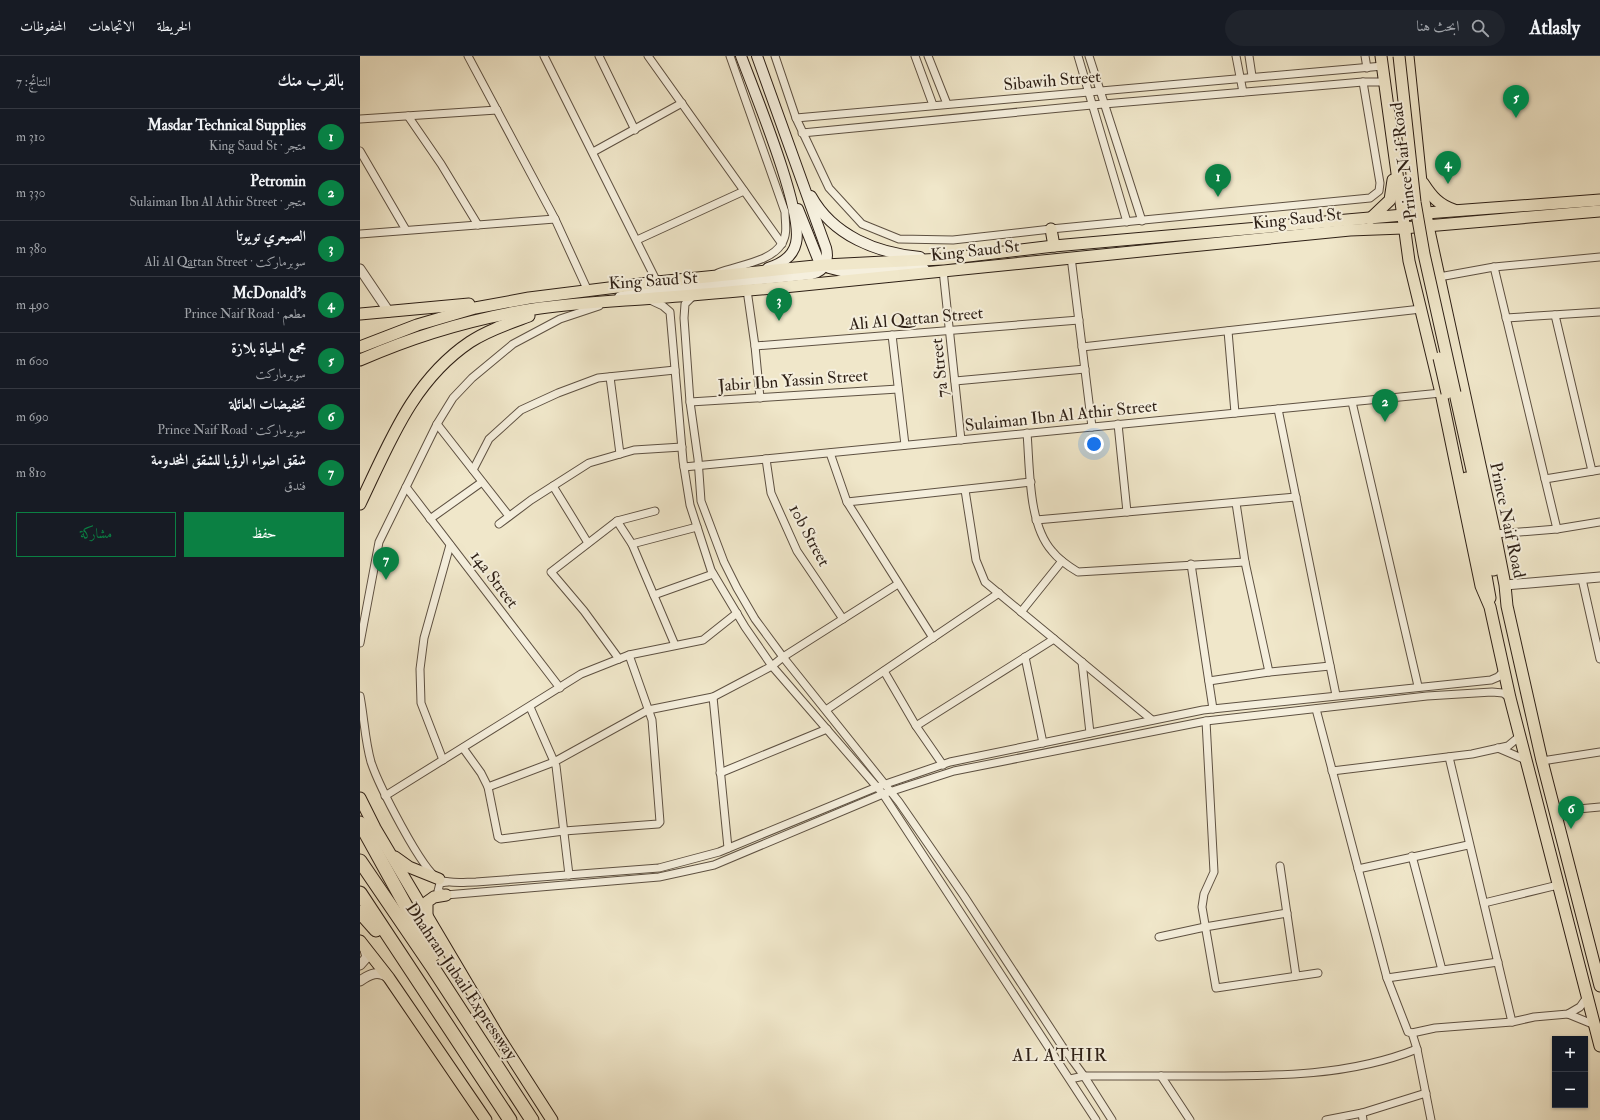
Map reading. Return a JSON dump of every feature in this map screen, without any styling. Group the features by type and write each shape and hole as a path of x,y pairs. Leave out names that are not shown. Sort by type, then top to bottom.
{"highway":[{"path":"360,823 474,1031"},
{"name":"Dhahran Jubail Expressway","path":"360,862 532,1120"},
{"path":"360,893 510,1120"},
{"path":"360,912 406,964"}],"main road":[{"path":"741,56 785,180 796,217 796,243 793,250 778,265 757,272"},
{"path":"610,300 649,290 812,274 818,273 825,265 827,258 826,248 757,56"},
{"path":"1391,56 1408,204 1417,255 1479,537 1488,585 1490,607 1510,698 1600,1046"},
{"path":"1398,56 1415,202 1448,393 1498,584 1506,606"},
{"name":"Prince Naif Road","path":"1408,56 1420,179 1428,226 1495,534 1505,584 1506,606 1565,855 1600,986"},
{"path":"1370,219 1390,200 1395,162 1382,61"},
{"name":"Prince Naif Road","path":"1395,162 1403,228 1409,261 1421,309 1448,393"},
{"path":"800,175 822,212 836,225 856,239 877,249 889,252 943,259"},
{"path":"1420,179 1432,198 1444,206 1457,211"},
{"path":"785,180 802,216 816,256 825,265 835,270 845,272 902,268 943,270"},
{"name":"King Saud St","path":"360,348 444,316 529,298 588,290 825,265 943,259 1054,246 1402,215 1600,200"},
{"name":"King Saud St","path":"360,360 397,344 477,321 539,308 610,300 746,290 1350,230 1403,228 1600,211"},
{"path":"1434,255 1435,240 1438,234 1444,230 1465,223"},
{"path":"1052,229 1054,246"},
{"path":"1350,230 1394,233 1399,236 1409,261"},
{"path":"360,314 529,298"},
{"path":"360,505 399,421 432,374 450,356 472,341 512,322 536,314 583,303"},
{"path":"360,798 386,848 500,1039 552,1120"},
{"path":"386,848 398,860 409,867 443,881"},
{"path":"428,917 427,902 434,897 446,896"},
{"path":"361,943 388,978 486,1120"}],"street":[{"path":"468,56 555,219 588,290"},
{"path":"544,56 658,282"},
{"path":"600,56 635,130"},
{"path":"648,56 782,244"},
{"path":"707,277 734,267 762,260 782,244 786,232 785,212 743,88 730,56"},
{"path":"775,56 802,133 828,188 862,224 899,239 953,240 1370,198 1379,191 1380,183 1363,82"},
{"path":"915,56 933,105"},
{"path":"928,56 947,104"},
{"path":"1078,56 1128,222"},
{"path":"1089,56 1142,221"},
{"path":"1236,56 1243,92"},
{"path":"1249,56 1252,76"},
{"path":"1364,56 1366,68"},
{"name":"Sibawih Street","path":"796,118 1252,76 1366,68 1382,61"},
{"name":"Sibawih Street","path":"802,133 1092,105 1363,82 1384,82"},
{"path":"1160,85 1162,99"},
{"path":"933,105 941,89"},
{"path":"593,152 682,103"},
{"path":"360,119 497,110"},
{"path":"408,116 441,164 478,225"},
{"path":"360,151 406,230"},
{"path":"637,240 744,190"},
{"path":"360,234 555,219"},
{"path":"1071,257 1092,427"},
{"path":"1439,277 1494,267 1600,257"},
{"path":"1494,267 1557,529"},
{"path":"360,269 389,312"},
{"name":"7a Street","path":"943,270 961,440"},
{"path":"746,290 755,346 760,398"},
{"path":"694,295 685,304 684,318 690,402 699,466 701,501 724,562 756,620 783,657 891,792 964,896 1112,1120"},
{"path":"646,298 668,309 671,319 684,467 690,505 713,574 772,666 883,794 1096,1120"},
{"path":"360,643 379,542 436,424 453,398 472,378 513,344 560,319 590,308 633,299"},
{"path":"1082,347 1421,309"},
{"path":"1506,318 1600,312"},
{"path":"671,319 677,314 682,315 684,318"},
{"path":"1555,315 1592,471"},
{"name":"Ali Al Qattan Street","path":"755,346 1079,320"},
{"path":"1228,331 1236,413"},
{"path":"892,335 905,445"},
{"path":"955,381 1085,368"},
{"path":"473,470 489,439 521,410 558,393 598,378 675,370"},
{"path":"610,377 620,454"},
{"name":"Jabir Ibn Yassin Street","path":"690,402 898,389"},
{"name":"Sulaiman Ibn Al Athir Street","path":"684,467 1448,393"},
{"path":"1352,402 1418,686"},
{"path":"1278,409 1336,695"},
{"path":"436,424 510,516"},
{"path":"1118,424 1127,512"},
{"path":"1027,433 1036,520 1042,537 1051,551 1078,572 1191,564 1245,562"},
{"path":"499,524 589,463 634,450 682,447"},
{"path":"830,453 847,502 933,638"},
{"name":"10b Street","path":"766,459 772,492 791,539 797,551 843,619"},
{"path":"1545,479 1600,470"},
{"path":"430,519 482,482"},
{"path":"847,502 1031,482"},
{"path":"553,486 588,543"},
{"name":"14a Street","path":"406,487 560,688"},
{"path":"965,490 976,560 985,582 1152,720"},
{"path":"1036,520 1296,497"},
{"path":"1236,503 1245,562 1269,672"},
{"path":"619,659 584,611 551,572 617,521 655,511"},
{"path":"617,521 632,544 675,645"},
{"path":"1495,534 1557,529 1600,522"},
{"path":"632,544 697,527"},
{"path":"443,760 421,703 420,669 424,638 450,545"},
{"path":"1021,612 1062,561"},
{"path":"1191,564 1213,709"},
{"path":"654,595 713,574"},
{"path":"1505,584 1600,577"},
{"path":"1582,579 1598,644 1600,659"},
{"path":"488,787 554,762 648,710 713,697 772,666 783,657 898,584"},
{"path":"826,710 999,594"},
{"path":"384,796 582,674 629,655 703,640 737,613"},
{"path":"916,726 1054,639"},
{"path":"463,748 488,787 498,836 500,839 564,831 655,826 660,822 652,720 629,655"},
{"path":"1025,657 1043,743"},
{"path":"1082,662 1090,733"},
{"path":"1209,681 1269,672 1330,666"},
{"path":"360,696 371,760 384,796 424,863 443,881 476,882 659,868 728,848 877,787 942,765 1152,720 1213,709 1418,686 1491,680 1498,677 1504,670"},
{"path":"884,671 916,726 942,765"},
{"path":"1427,696 1439,685"},
{"path":"443,881 438,886 439,892 446,896 659,878 714,865 883,794 954,771 1206,721 1427,696 1492,692 1503,693 1510,698"},
{"path":"713,697 728,848"},
{"path":"530,707 554,762 569,875"},
{"path":"1316,709 1387,978 1408,1032 1412,1033 1417,1049 1431,1120"},
{"path":"1206,721 1214,872 1204,894 1202,907 1216,988 1318,973"},
{"path":"720,773 827,729"},
{"path":"1332,771 1449,757 1498,748 1508,746 1520,736"},
{"path":"1498,748 1526,760"},
{"path":"1542,761 1600,752"},
{"path":"1449,757 1468,845 1484,903 1512,1022"},
{"path":"1556,812 1600,808"},
{"path":"1358,869 1468,845"},
{"path":"1412,856 1442,970"},
{"path":"1280,866 1296,976"},
{"path":"1484,903 1558,885"},
{"path":"1159,937 1205,927 1287,913"},
{"path":"360,965 367,957 361,943"},
{"path":"1387,978 1498,962"},
{"path":"360,981 368,975 378,973 388,978"},
{"path":"1568,1014 1580,1006 1587,997"},
{"path":"1412,1033 1434,1028 1512,1022 1540,1016 1568,1014 1595,1026"},
{"path":"1070,1079 1084,1076 1278,1076 1379,1062 1417,1049"},
{"path":"1161,1076 1190,1120"},
{"path":"1326,1120 1363,1116 1426,1093"}],"place":[{"name":"مجمع الحياة بلازة","path":"1516,118"},
{"name":"McDonald's","path":"1448,184"},
{"name":"Masdar Technical Supplies","path":"1218,197"},
{"name":"الصيعري تويوتا","path":"779,321"},
{"name":"Petromin","path":"1385,422"},
{"name":"شقق اضواء الرؤيا للشقق المخدومة","path":"386,580"},
{"name":"تخفيضات العائلة","path":"1571,829"}],"district":[{"name":"AL ATHIR","path":"1060,1055"}]}
